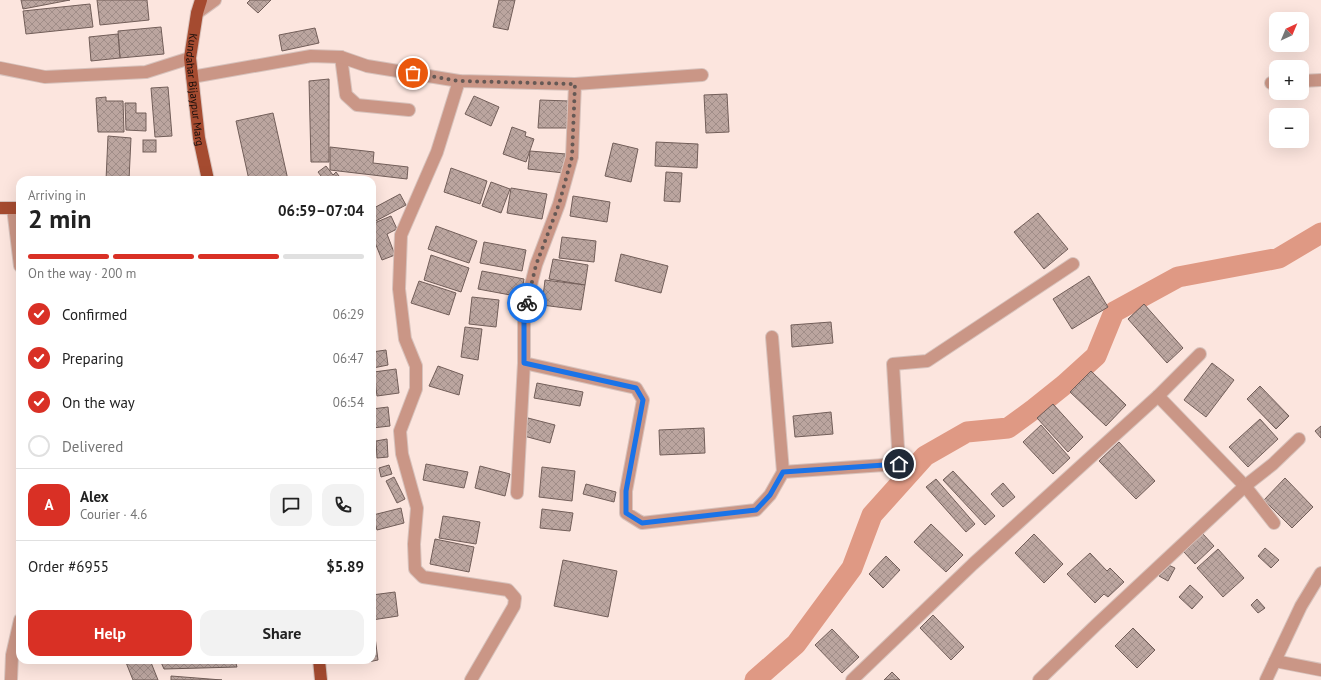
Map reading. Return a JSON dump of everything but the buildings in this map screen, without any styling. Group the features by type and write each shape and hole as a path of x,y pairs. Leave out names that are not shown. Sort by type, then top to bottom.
{"main road":[{"name":"Kundahar Bijaypur Marg","path":"201,0 197,13 190,58 199,138 207,176"},
{"path":"0,208 16,208"},
{"path":"319,664 321,680"}],"street":[{"path":"197,13 215,0"},
{"path":"192,77 311,56 342,57 367,66 459,81 575,84 702,75"},
{"path":"342,57 346,95 357,105 409,110"},
{"path":"0,68 45,77 53,77 146,72 190,58"},
{"path":"1309,81 1321,80"},
{"path":"459,81 437,152 400,235 399,289 405,338 416,366 416,389 400,431 402,454 417,508 414,544 415,569 424,577 508,590 515,598 514,606 471,680"},
{"path":"517,493 524,363 524,312 536,265 559,204 572,157 575,84"},
{"path":"783,472 899,464 893,364 927,361 1073,264"},
{"path":"524,363 636,388 643,400 626,491 626,513 642,523 756,510 770,495 783,472 772,337"},
{"path":"852,680 973,564 1158,396 1200,354"},
{"path":"1158,396 1245,486 1274,523"},
{"path":"1039,680 1102,619 1245,486 1300,439"},
{"path":"1266,680 1300,606 1321,573"},
{"path":"11,680 6,656 16,630"},
{"path":"1274,661 1321,670"}],"waterway":[{"path":"755,680 796,644 852,568 872,515 925,456 967,432 1008,428 1034,409 1064,385 1096,356 1114,312 1178,277 1279,258 1321,233"}],"way so far":[{"path":"413,73 459,81 575,84 572,157 559,204 536,265 527,303"}],"route":[{"path":"527,303 524,312 524,363 636,388 643,400 626,491 626,513 642,523 756,510 770,495 783,472 899,464"}]}
